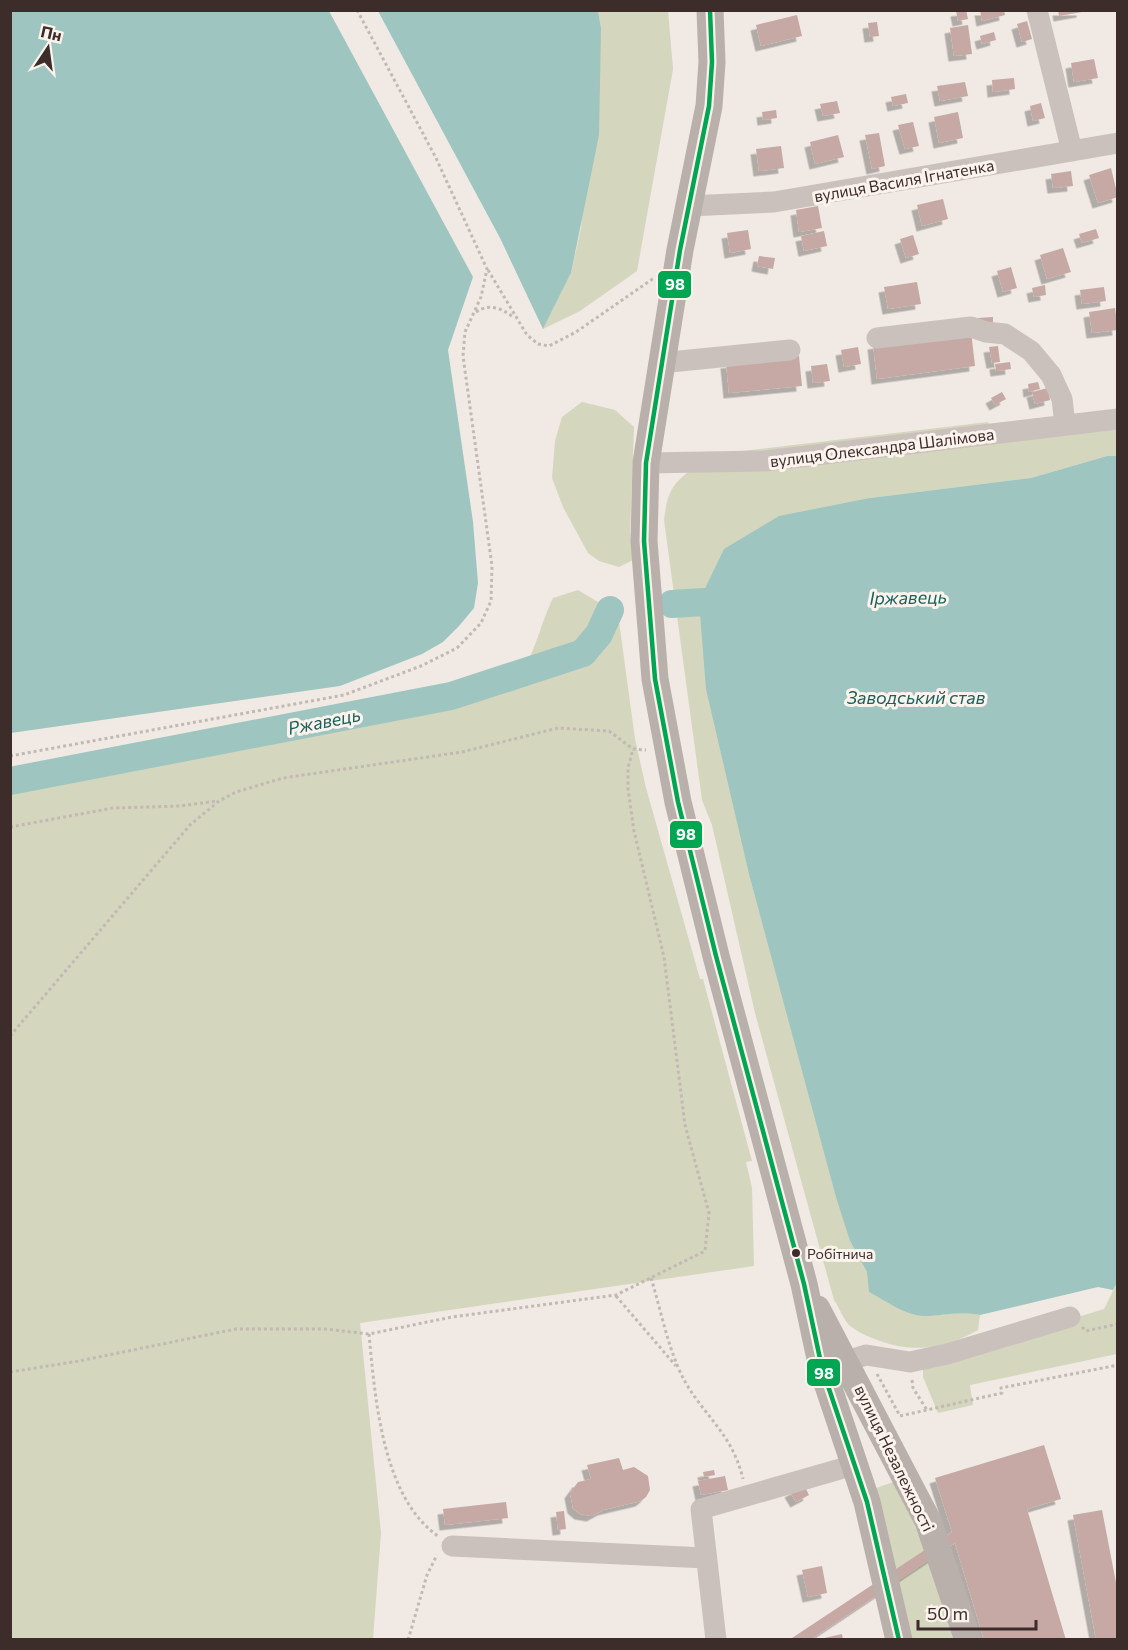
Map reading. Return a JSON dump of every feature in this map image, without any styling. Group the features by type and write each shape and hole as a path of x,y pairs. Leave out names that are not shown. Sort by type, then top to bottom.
{"main road":[{"name":"вулиця Незалежності","path":"710,10 712,62 709,106 660,363 646,463 644,541 655,679 666,746 716,956 804,1284 822,1368 867,1502 899,1640"},
{"name":"вулиця Незалежності","path":"804,1284 856,1358 928,1521 968,1640"}],"street":[{"path":"1037,10 1072,151"},
{"name":"вулиця Василя Ігнатенка","path":"689,206 774,202 1118,143"},
{"path":"877,338 971,327 986,332 1005,334 1031,351 1051,375 1062,399 1065,425"},
{"path":"660,363 790,350"},
{"name":"вулиця Олександра Шалімова","path":"646,463 765,461 1118,420"},
{"path":"856,1358 910,1362 947,1354 1070,1317"},
{"path":"716,1640 701,1509 854,1465"},
{"path":"452,1546 706,1558"}],"path":[{"path":"357,10 436,158 487,269 515,318 533,340 538,344 549,346 576,332 603,311 652,280"},
{"path":"10,756 344,695 421,666 457,648 481,623 491,601 492,566 489,527 464,356 465,332 474,312 487,269"},
{"path":"474,312 483,307 494,307 515,318"},
{"path":"10,1036 190,825 219,801 236,792 283,778 462,752 558,728 609,731 633,749 628,768 628,789 634,831 644,885 656,919 664,957 685,1125 709,1214 705,1251 616,1295 452,1317 369,1334 325,1329 236,1329 10,1372"},
{"path":"10,826 113,808 180,806 219,801"},
{"path":"650,1277 678,1367"},
{"path":"616,1295 678,1367 698,1402 725,1435 737,1457 747,1495"},
{"path":"1070,1317 1086,1330 1118,1324"},
{"path":"369,1334 375,1385 399,1489 421,1524 452,1546 436,1556 408,1640"},
{"path":"856,1358 900,1416 1002,1393 1001,1388 1118,1365"},
{"path":"910,1362 913,1388 927,1410"}],"green space":[{"path":"598,11 668,11 673,69 637,271 580,311 543,329 571,273 581,228 601,28"},
{"path":"582,402 615,410 634,427 630,532 633,560 619,567 599,561 588,553 563,507 552,478 555,441 562,417"},
{"path":"988,422 994,441 1117,426 1117,456 1107,456 1031,478 870,498 750,878 850,1241 867,1272 928,1316 967,1312 980,1315 978,1330 965,1337 939,1346 913,1348 886,1343 856,1330 846,1322 834,1300 755,1013 712,825 702,800 664,520 669,496 677,482 708,455"},
{"path":"578,590 618,614 635,739 646,788 700,979 703,979 752,1161 746,1162 752,1188 754,1266 360,1323 381,1533 373,1639 11,1639 11,793 401,710 521,674 531,655 553,598"},
{"path":"1117,1283 1117,1354 970,1385 973,1405 938,1413 923,1377 923,1365 1104,1309"},
{"path":"896,1481 920,1526 959,1639 906,1639 868,1491"}],"water":[{"path":"10,11 329,11 473,277 448,350 473,522 478,583 474,608 443,642 422,654 340,686 11,733"},
{"path":"378,11 598,11 601,28 599,135 571,273 543,329 500,238"},
{"name":"Заводський став","path":"1107,456 1118,456 1117,1283 1113,1290 1098,1287 980,1315 961,1313 921,1316 898,1308 869,1292 867,1272 850,1241 836,1197 750,878 706,689 699,601 724,549 779,516 870,498 1031,478"}],"building":[{"path":"966,10 968,19 958,21 956,11"},
{"path":"980,10 1004,10 1005,15 982,21"},
{"path":"1058,10 1082,10 1082,12 1059,16"},
{"path":"797,15 802,36 761,46 756,25"},
{"path":"1027,21 1032,39 1022,42 1017,24"},
{"path":"877,22 879,36 870,37 868,23"},
{"path":"968,25 972,54 954,56 950,28"},
{"path":"994,32 996,40 982,44 980,36"},
{"path":"1094,59 1098,78 1074,82 1071,63"},
{"path":"1014,78 1015,89 993,92 992,80"},
{"path":"965,82 968,96 940,101 937,86"},
{"path":"906,94 908,103 893,106 891,97"},
{"path":"837,101 840,113 823,116 820,104"},
{"path":"1041,103 1045,118 1033,121 1030,106"},
{"path":"776,110 777,118 763,120 762,112"},
{"path":"958,112 963,138 939,143 934,117"},
{"path":"913,122 919,146 905,149 898,125"},
{"path":"879,133 885,166 872,169 865,135"},
{"path":"838,135 844,157 815,164 810,142"},
{"path":"781,146 784,168 759,171 756,149"},
{"path":"1111,168 1118,197 1098,203 1089,175"},
{"path":"1071,171 1073,186 1053,188 1051,174"},
{"path":"943,199 948,219 922,226 917,205"},
{"path":"818,206 822,228 799,232 796,210"},
{"path":"1096,229 1099,238 1082,243 1079,234"},
{"path":"748,230 751,249 730,253 727,233"},
{"path":"824,231 827,246 804,251 801,236"},
{"path":"913,235 919,254 906,258 900,239"},
{"path":"1063,248 1071,272 1047,279 1040,255"},
{"path":"759,256 775,258 773,269 757,266"},
{"path":"1011,267 1017,288 1003,292 997,271"},
{"path":"917,282 921,304 888,309 884,287"},
{"path":"1045,285 1046,295 1034,297 1032,288"},
{"path":"1104,287 1106,301 1082,304 1080,290"},
{"path":"1115,308 1118,330 1092,333 1089,312"},
{"path":"993,317 993,328 978,329 978,318"},
{"path":"971,331 975,366 877,379 873,344"},
{"path":"998,346 1000,362 992,363 989,347"},
{"path":"858,347 861,364 844,367 841,350"},
{"path":"799,356 802,386 729,393 726,363"},
{"path":"1010,362 1011,369 996,371 995,364"},
{"path":"827,364 830,381 813,383 811,366"},
{"path":"1038,382 1040,389 1029,392 1028,384"},
{"path":"1048,388 1050,400 1035,404 1032,392"},
{"path":"1002,392 1006,399 995,405 991,398"},
{"path":"1044,1445 1061,1499 1027,1509 1066,1640 984,1640 955,1543 810,1640 789,1640 952,1532 935,1478"},
{"path":"619,1458 623,1470 634,1467 648,1476 650,1490 646,1497 641,1501 603,1510 592,1516 580,1514 573,1508 570,1493 578,1482 591,1479 587,1465"},
{"path":"714,1470 715,1475 704,1477 703,1472"},
{"path":"725,1476 728,1490 701,1495 698,1481"},
{"path":"804,1485 809,1495 796,1502 790,1492"},
{"path":"506,1502 508,1518 445,1525 443,1509"},
{"path":"1102,1510 1118,1593 1118,1640 1096,1640 1073,1515"},
{"path":"564,1511 566,1529 558,1530 556,1512"},
{"path":"822,1566 827,1593 808,1597 802,1570"},
{"path":"842,1634 843,1640 820,1640 820,1639"}],"waterway":[{"name":"Іржавець","path":"672,604 736,600"},
{"name":"Ржавець","path":"10,781 451,696 583,653 599,634 610,610"}],"transit line":[{"name":"98","path":"710,10 712,62 709,106 680,250 646,463 644,541 655,679 678,802 716,956 804,1284 822,1368 867,1502 899,1640"}],"place":[{"name":"Робітнича","path":"796,1253"}]}
